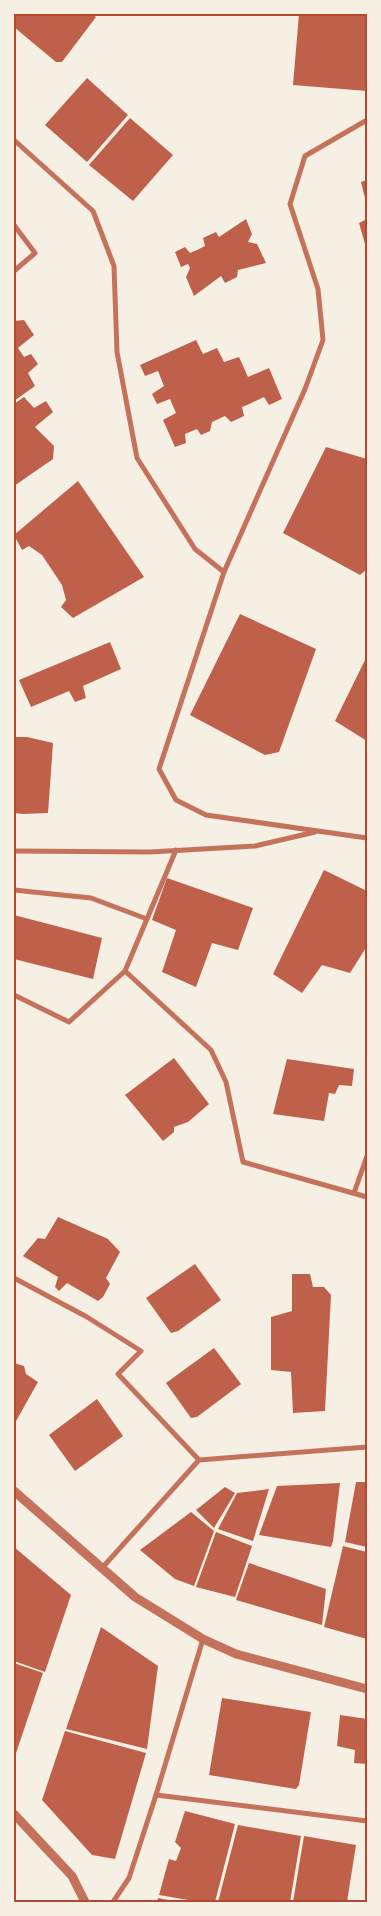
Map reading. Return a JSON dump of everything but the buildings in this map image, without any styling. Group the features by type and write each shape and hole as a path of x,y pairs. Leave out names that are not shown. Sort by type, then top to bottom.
{"street":[{"path":"367,120 305,156 302,164 290,204 318,289 323,340 305,389 224,572 159,769 176,800 206,815 367,838"},
{"path":"14,140 93,211 114,266 117,352 137,458 195,549 224,572"},
{"path":"14,225 35,253 14,270"},
{"path":"14,851 150,852 255,846 318,831"},
{"path":"14,995 69,1022 124,971 176,850"},
{"path":"14,890 91,898 147,920"},
{"path":"124,971 211,1050 226,1082 243,1162 367,1196"},
{"path":"354,1193 367,1156"},
{"path":"14,1278 87,1317 141,1351 118,1374 199,1460"},
{"path":"102,1568 199,1460 367,1447"},
{"path":"14,1491 135,1597 203,1639 236,1654 367,1689"},
{"path":"114,1902 129,1878 203,1639"},
{"path":"156,1795 367,1821"},
{"path":"14,1814 72,1876 85,1902"}]}
